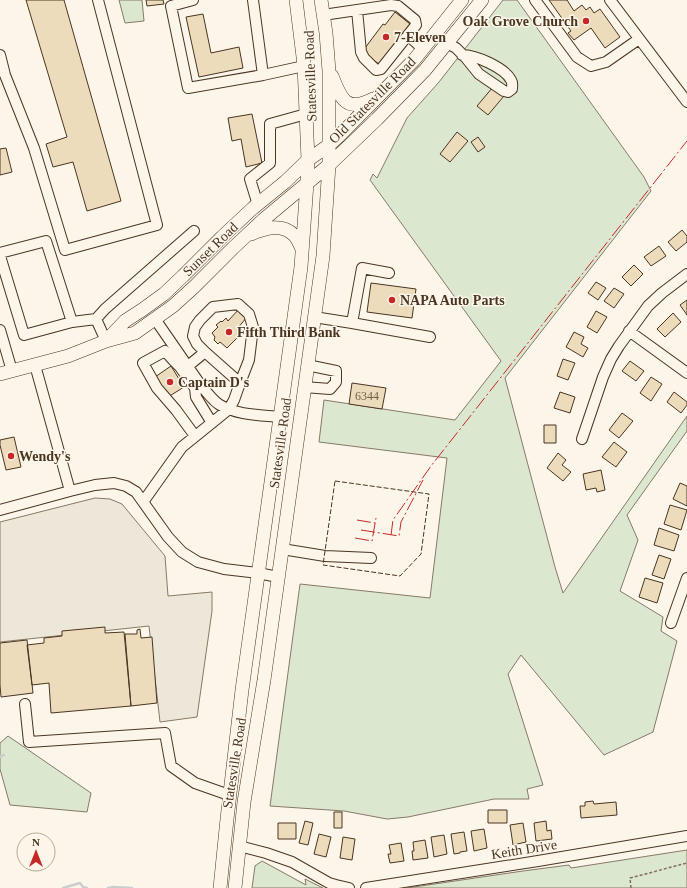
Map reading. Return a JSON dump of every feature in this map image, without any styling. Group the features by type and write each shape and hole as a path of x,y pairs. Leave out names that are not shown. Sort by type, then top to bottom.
{"main road":[{"name":"Statesville Road","path":"220,888 229,795 242,690 301,267 308,183 308,160 304,66 296,0"},
{"name":"Statesville Road","path":"236,888 244,802 264,680 323,256 329,165 329,70 321,0"},
{"name":"Old Statesville Road","path":"308,160 329,145 342,133 414,60 462,0"},
{"name":"Old Statesville Road","path":"329,165 378,119 426,70 482,0"},
{"path":"329,70 342,99 348,103 364,104 380,95"},
{"name":"Sunset Road","path":"106,341 125,321 164,294 222,236 285,182 308,160"},
{"name":"Sunset Road","path":"6,373 68,356 106,341 135,333 173,306 244,237 329,165"},
{"path":"244,237 261,230 274,227 281,228 289,231 295,236 302,250"}],"street":[{"path":"0,55 3,75 34,148 65,250 157,225 98,0"},
{"path":"192,0 171,6 188,88 304,66"},
{"path":"253,0 262,75"},
{"path":"535,0 577,57 591,66 606,62 639,39"},
{"path":"610,0 687,102"},
{"path":"323,15 391,5 398,6 415,20 416,25 381,69 376,70 364,58 361,52 358,10"},
{"path":"408,36 423,49"},
{"path":"447,43 456,48 462,55 479,74 504,91 508,92 512,89 513,85 511,79 503,71 479,58 469,55 462,55"},
{"path":"258,205 250,179 270,163 270,124 306,114"},
{"path":"0,256 24,335 72,322 96,319 105,309 194,231"},
{"path":"0,253 46,241 72,322"},
{"path":"352,322 362,268 389,273"},
{"path":"582,439 601,383 619,346 648,306 687,274"},
{"path":"143,502 182,447 229,409 234,400 249,360 253,326 249,314 238,304 213,307 195,327 193,336 197,344 205,352 240,383"},
{"path":"314,317 352,322 430,337"},
{"path":"96,319 106,341"},
{"path":"155,319 210,397 229,409 245,413 279,417"},
{"path":"0,330 6,373"},
{"path":"630,331 687,373"},
{"path":"195,436 176,410 157,388 143,363 165,351 180,367 195,388 196,397 212,423"},
{"path":"188,366 205,352"},
{"path":"35,365 70,491"},
{"path":"304,387 330,389 336,382 336,371 308,365"},
{"path":"0,510 95,485 114,483 126,486 136,492 168,537 182,552 198,562 224,570 258,573 278,577"},
{"path":"282,548 325,556 371,558"},
{"path":"671,623 687,578"},
{"path":"25,704 29,742 165,733 171,766 195,783 229,795"},
{"name":"Keith Drive","path":"366,888 687,836"},
{"path":"239,846 292,862 329,883 349,888"}],"path":[{"path":"631,888 630,878 687,862"}],"green space":[{"path":"119,0 142,0 144,21 125,23"},
{"path":"503,0 517,0 644,177 651,191 505,378 563,593 687,416 687,431 627,515 638,540 620,591 663,617 661,631 677,641 653,732 604,755 521,655 508,674 543,785 527,789 529,799 494,799 408,817 387,819 344,811 270,806 300,584 430,598 447,458 319,442 324,400 455,420 501,361 370,180 373,174 377,178 407,118 439,82"},
{"path":"8,736 91,793 87,812 10,805 0,769 0,743"},
{"path":"687,850 687,888 407,888 569,865 571,868"},
{"path":"262,861 306,885 305,879 323,888 252,888 255,866"}],"shaded area":[{"path":"95,498 110,499 122,504 165,556 168,596 212,592 212,611 197,717 160,722 149,626 0,642 0,522"}],"building":[{"path":"26,0 64,0 121,201 87,211 73,162 53,167 46,144 67,137"},
{"path":"146,0 163,0 164,4 147,6"},
{"name":"Oak Grove Church","path":"549,0 567,0 574,11 582,5 586,10 590,7 594,13 600,9 620,37 605,48 591,28 574,40 568,33 571,31"},
{"path":"395,12 410,24 379,64 362,52 383,24 385,25"},
{"path":"203,14 211,53 239,47 243,68 199,77 186,17"},
{"path":"493,87 504,96 488,115 477,106"},
{"path":"252,114 262,163 246,167 241,139 232,141 228,118"},
{"path":"457,132 468,141 450,162 440,154"},
{"path":"478,137 485,147 478,152 471,142"},
{"path":"6,148 12,172 0,175 0,149"},
{"path":"682,230 687,236 687,242 676,251 668,242"},
{"path":"659,246 666,256 651,266 644,257"},
{"path":"634,265 643,274 631,286 622,277"},
{"path":"596,282 606,288 598,300 588,293"},
{"name":"NAPA Auto Parts","path":"371,283 416,289 412,318 367,312"},
{"path":"614,288 624,294 614,308 604,301"},
{"path":"687,300 687,315 680,305"},
{"path":"239,309 247,317 237,329 241,334 227,348 220,342 218,344 214,340 215,337 212,333 218,327 216,325 226,318 228,321"},
{"path":"596,311 607,317 597,333 587,327"},
{"path":"673,313 681,322 665,337 657,329"},
{"path":"574,332 584,337 581,344 588,348 583,357 566,347"},
{"path":"563,359 575,363 568,380 557,376"},
{"path":"630,361 644,371 636,381 622,371"},
{"name":"Captain D's","path":"171,366 184,387 168,397 155,377"},
{"path":"651,377 662,384 651,401 640,393"},
{"path":"352,383 386,388 382,409 349,404"},
{"path":"560,392 575,397 570,413 554,408"},
{"path":"674,392 687,402 687,405 681,413 667,402"},
{"path":"622,413 633,421 619,438 609,430"},
{"path":"544,425 556,425 556,443 544,443"},
{"name":"Wendy's","path":"14,437 21,467 6,470 0,440"},
{"path":"614,442 627,452 616,467 602,457"},
{"path":"558,453 566,460 562,465 571,472 563,481 547,468"},
{"path":"601,470 605,490 597,492 596,488 586,490 583,474"},
{"path":"680,483 687,486 687,506 673,499"},
{"path":"670,505 687,510 681,530 664,524"},
{"path":"659,528 679,535 674,551 654,545"},
{"path":"659,555 671,559 664,579 652,575"},
{"path":"645,578 663,583 657,603 639,597"},
{"path":"105,627 105,633 124,632 131,706 51,713 49,683 32,685 27,645 44,643 44,638 62,636 62,631"},
{"path":"140,629 141,638 152,637 157,703 131,706 125,634 137,634 137,630"},
{"path":"27,640 33,693 1,697 0,643"},
{"path":"593,801 594,804 616,802 617,815 581,818 580,806 585,806 585,802"},
{"path":"488,810 507,810 507,823 488,823"},
{"path":"334,812 342,812 342,828 334,828"},
{"path":"305,821 313,823 308,845 299,843"},
{"path":"546,821 547,831 551,830 552,839 536,841 534,823"},
{"path":"278,823 296,823 296,839 278,839"},
{"path":"523,823 526,842 513,845 510,825"},
{"path":"484,829 487,848 474,851 471,831"},
{"path":"464,832 467,851 454,854 451,834"},
{"path":"319,834 331,837 326,857 314,854"},
{"path":"444,835 447,854 434,857 431,837"},
{"path":"343,837 355,839 352,860 340,858"},
{"path":"425,840 428,858 413,860 413,842"},
{"path":"401,843 404,861 390,863 388,854 391,854 389,845"}],"waterway":[{"path":"0,757 4,755"},
{"path":"63,888 80,883 83,887 87,888"},
{"path":"108,888 132,888"}],"fence":[{"path":"335,481 429,494 421,554 400,576 323,565 335,481"}],"power":[{"path":"391,535 393,520 431,466 687,141"},
{"path":"361,530 399,536 401,522 423,480"},
{"path":"355,538 372,541 376,518"},
{"path":"357,520 375,523"}],"place":[{"name":"Oak Grove Church","path":"586,21"},
{"name":"7-Eleven","path":"386,37"},
{"name":"NAPA Auto Parts","path":"392,300"},
{"name":"Fifth Third Bank","path":"229,332"},
{"name":"Captain D's","path":"170,382"},
{"name":"Wendy's","path":"11,456"}]}
